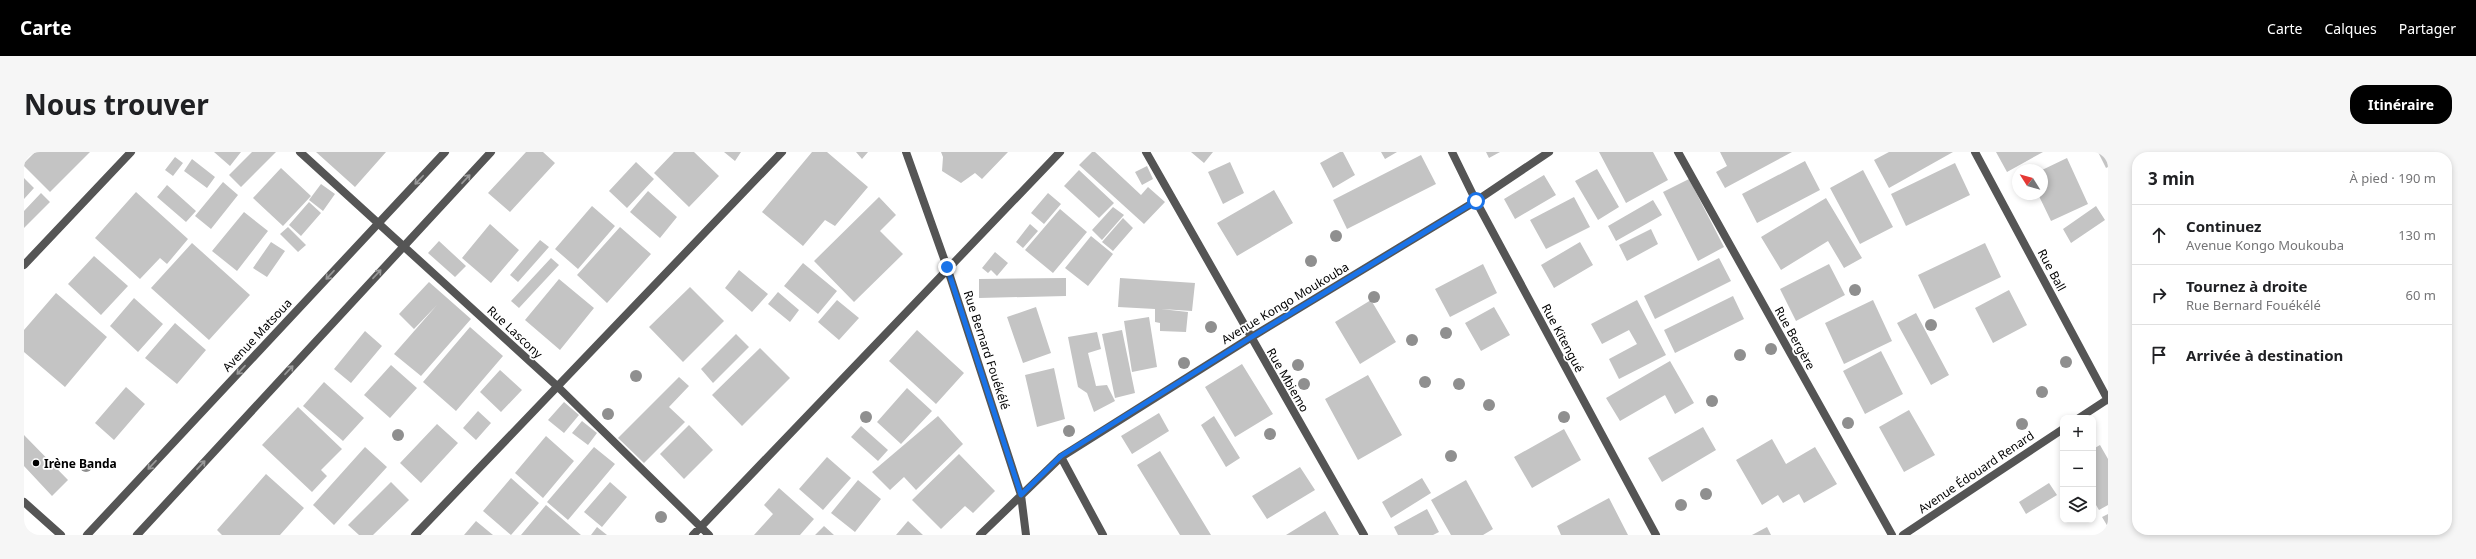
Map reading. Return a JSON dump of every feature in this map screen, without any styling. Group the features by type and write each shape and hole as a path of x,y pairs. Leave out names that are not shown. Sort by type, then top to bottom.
{"street":[{"path":"24,265 131,152"},
{"name":"Rue Lascony","path":"300,152 404,245 557,386 709,535"},
{"name":"Avenue Matsoua","path":"87,535 445,152"},
{"path":"137,535 491,152"},
{"path":"415,535 782,152"},
{"name":"Rue Bernard Fouékélé","path":"906,152 947,267 1021,495 1026,535"},
{"path":"693,535 947,267 1060,152"},
{"name":"Rue Mbiemo","path":"1146,152 1250,338 1364,535"},
{"name":"Rue Kitengué","path":"1452,152 1476,201 1656,535"},
{"name":"Avenue Kongo Moukouba","path":"980,535 1061,456 1250,338 1476,201 1549,152"},
{"name":"Rue Bergère","path":"1678,152 1892,535"},
{"name":"Rue Ball","path":"1976,152 2108,399"},
{"path":"2084,415 2108,399"},
{"name":"Avenue Édouard Renard","path":"1903,535 2060,431"},
{"path":"1061,456 1104,535"},
{"path":"24,502 60,535"}],"building":[{"path":"35,152 90,152 50,192 24,166 24,163"},
{"path":"214,152 241,152 230,166"},
{"path":"252,152 276,152 241,187 229,175"},
{"path":"316,152 386,152 355,187"},
{"path":"526,152 543,152 555,163 510,212 488,193"},
{"path":"674,152 694,152 719,176 689,207 654,173"},
{"path":"724,152 741,152 735,161"},
{"path":"812,152 827,152 868,187 835,226 825,220 803,246 762,212"},
{"path":"856,152 868,152 862,159"},
{"path":"941,152 1008,152 982,179 975,173 961,183 942,171 943,157"},
{"path":"1092,152 1095,152 1141,195 1148,187 1165,202 1144,224 1079,165"},
{"path":"1191,152 1213,152 1204,163"},
{"path":"1340,152 1343,152 1355,175 1333,188 1320,163"},
{"path":"1381,152 1397,152 1385,159"},
{"path":"1486,152 1500,152 1489,158"},
{"path":"1599,152 1653,152 1668,180 1626,203"},
{"path":"1720,152 1792,152 1725,188 1716,172 1727,166"},
{"path":"1889,152 1953,152 1889,188 1874,160"},
{"path":"1996,152 2043,152 2021,164 2012,164 2012,169 2007,172"},
{"path":"2098,152 2108,152 2108,167 2106,168"},
{"path":"1421,155 1436,184 1347,229 1333,200"},
{"path":"175,157 183,163 173,176 165,170"},
{"path":"2067,158 2088,204 2051,221 2041,200 2048,200 2048,167"},
{"path":"192,159 215,177 207,188 184,171"},
{"path":"1805,161 1820,190 1757,223 1742,194"},
{"path":"636,162 654,179 627,208 609,191"},
{"path":"1230,162 1244,193 1223,204 1208,172"},
{"path":"1955,163 1970,195 1906,226 1891,194"},
{"path":"1147,166 1153,179 1142,185 1135,172"},
{"path":"281,168 311,196 283,226 253,198"},
{"path":"1597,169 1619,207 1598,220 1575,181"},
{"path":"1079,170 1114,203 1099,218 1064,186"},
{"path":"1863,170 1893,227 1860,244 1830,188"},
{"path":"1544,175 1556,195 1515,219 1504,199"},
{"path":"24,178 34,188 24,199"},
{"path":"1689,179 1724,247 1698,261 1663,192"},
{"path":"223,182 238,195 211,229 195,216"},
{"path":"321,184 335,194 323,211 309,200"},
{"path":"167,185 196,211 186,222 157,197"},
{"path":"1274,190 1293,223 1237,256 1217,223"},
{"path":"648,191 677,217 660,238 630,212"},
{"path":"136,192 188,239 167,264 160,258 140,279 95,238"},
{"path":"41,193 50,202 24,228 24,211"},
{"path":"1048,193 1061,204 1044,224 1031,213"},
{"path":"879,197 896,215 880,231 903,254 854,302 814,261"},
{"path":"1574,197 1590,227 1546,249 1530,220"},
{"path":"1826,198 1862,258 1844,268 1828,241 1781,270 1761,237"},
{"path":"1653,200 1662,215 1616,241 1608,226"},
{"path":"309,202 321,213 301,236 289,225"},
{"path":"592,206 615,226 578,269 555,249"},
{"path":"2096,206 2105,220 2071,243 2063,229"},
{"path":"1113,207 1124,215 1102,240 1092,230"},
{"path":"1060,209 1087,232 1053,273 1025,250"},
{"path":"244,212 268,231 237,271 212,251"},
{"path":"1123,218 1133,228 1113,251 1102,242"},
{"path":"490,224 519,250 491,283 462,258"},
{"path":"1030,224 1038,231 1023,248 1016,242"},
{"path":"288,227 306,245 298,252 280,234"},
{"path":"620,227 651,254 607,303 577,275"},
{"path":"1651,229 1658,244 1627,261 1619,245"},
{"path":"1091,236 1113,254 1088,286 1065,268"},
{"path":"540,240 549,247 518,282 510,275"},
{"path":"439,241 466,266 455,277 428,253"},
{"path":"271,242 285,251 267,277 253,268"},
{"path":"1580,242 1593,265 1554,288 1541,265"},
{"path":"192,243 250,295 209,340 151,288"},
{"path":"1985,243 2001,277 1934,309 1918,275"},
{"path":"995,252 1008,263 997,276 991,270 988,273 982,268"},
{"path":"94,256 128,286 101,315 68,284"},
{"path":"551,258 559,265 519,308 511,301"},
{"path":"1719,258 1731,281 1655,319 1644,296"},
{"path":"803,263 837,291 818,314 784,286"},
{"path":"1483,264 1497,293 1450,317 1435,289"},
{"path":"1829,264 1845,295 1796,321 1780,289"},
{"path":"739,270 768,294 752,312 725,288"},
{"path":"1066,278 1066,296 979,298 979,279"},
{"path":"1120,278 1195,283 1192,311 1161,309 1188,312 1186,332 1160,331 1160,323 1155,322 1155,309 1118,307"},
{"path":"559,279 594,308 560,350 525,320"},
{"path":"429,282 471,319 421,376 394,354 437,305 414,329 399,314"},
{"path":"690,287 724,321 683,362 649,327"},
{"path":"2009,290 2027,325 1993,343 1975,308"},
{"path":"778,292 799,310 790,322 768,304"},
{"path":"56,293 107,337 65,387 24,352 24,330"},
{"path":"1733,296 1744,319 1675,353 1664,330"},
{"path":"134,298 163,324 138,352 110,326"},
{"path":"837,300 859,318 839,340 818,322"},
{"path":"1371,300 1396,342 1360,364 1335,322"},
{"path":"1637,300 1666,355 1619,379 1609,359 1637,344 1629,330 1602,344 1591,324"},
{"path":"1873,300 1892,341 1844,364 1825,323"},
{"path":"1036,307 1051,353 1023,363 1007,317"},
{"path":"1494,307 1510,335 1481,351 1465,323"},
{"path":"1916,313 1949,375 1931,385 1897,323"},
{"path":"1149,317 1157,367 1132,372 1124,321"},
{"path":"175,323 206,350 177,384 145,358"},
{"path":"470,327 503,356 456,411 423,382"},
{"path":"917,330 964,373 936,404 889,361"},
{"path":"1122,330 1135,393 1115,398 1102,334"},
{"path":"365,331 382,346 351,383 334,369"},
{"path":"1097,332 1101,349 1088,353 1096,386 1107,385 1115,401 1094,412 1087,393 1078,387 1068,337"},
{"path":"736,334 749,347 713,383 701,369"},
{"path":"760,348 790,378 742,426 712,395"},
{"path":"1881,351 1903,394 1865,414 1843,371"},
{"path":"1670,361 1694,403 1675,414 1665,395 1620,421 1606,398"},
{"path":"1242,364 1273,414 1235,437 1205,387"},
{"path":"391,365 417,388 390,418 364,395"},
{"path":"1054,368 1065,419 1037,427 1025,375"},
{"path":"500,370 522,390 501,412 480,392"},
{"path":"1368,375 1402,435 1358,460 1325,399"},
{"path":"679,377 689,386 669,407 685,422 644,463 618,438"},
{"path":"324,382 364,418 343,441 303,406"},
{"path":"126,387 145,404 114,440 95,423"},
{"path":"907,388 932,411 901,444 877,422"},
{"path":"564,402 579,415 564,433 548,420"},
{"path":"298,407 342,449 321,470 327,476 312,492 262,445"},
{"path":"1909,410 1935,455 1904,472 1879,427"},
{"path":"478,411 491,423 476,440 463,428"},
{"path":"1159,413 1169,431 1132,454 1121,436"},
{"path":"938,416 963,444 916,490 904,477 890,490 872,472"},
{"path":"1214,416 1240,458 1226,467 1201,425"},
{"path":"582,421 597,433 588,445 572,433"},
{"path":"437,424 458,443 421,483 400,463"},
{"path":"689,425 713,450 684,479 660,454"},
{"path":"861,426 888,450 878,461 851,437"},
{"path":"1703,427 1716,450 1662,482 1648,458"},
{"path":"1564,429 1581,460 1532,488 1514,457"},
{"path":"24,435 68,480 52,496 24,466"},
{"path":"546,436 574,461 543,498 515,473"},
{"path":"1772,439 1786,464 1815,447 1837,484 1804,503 1799,494 1783,503 1778,495 1762,505 1736,460"},
{"path":"2100,445 2108,459 2108,505 2099,510 2096,505 2096,447"},
{"path":"365,447 387,467 334,525 313,505"},
{"path":"594,447 615,464 568,520 547,502"},
{"path":"1160,451 1211,535 1180,535 1137,465"},
{"path":"959,454 995,491 973,513 965,506 941,529 912,500"},
{"path":"827,457 851,478 823,510 799,489"},
{"path":"1300,467 1315,490 1267,519 1252,496"},
{"path":"266,474 304,508 280,535 222,535 217,530"},
{"path":"511,478 539,503 511,535 483,511"},
{"path":"1422,478 1431,493 1391,518 1382,502"},
{"path":"858,480 881,499 855,532 831,513"},
{"path":"1466,480 1493,529 1483,535 1451,535 1431,500"},
{"path":"391,482 409,500 373,535 359,535 348,525"},
{"path":"610,482 627,497 602,527 584,512"},
{"path":"2049,483 2057,495 2026,514 2019,502"},
{"path":"779,488 814,519 800,535 754,535 773,514 764,505"},
{"path":"1609,498 1628,535 1561,535 1557,526"},
{"path":"546,505 581,535 521,535"},
{"path":"1427,509 1439,532 1433,535 1398,535 1394,527"},
{"path":"1325,511 1339,535 1286,535"},
{"path":"2108,514 2108,527 2102,517"},
{"path":"476,521 493,535 464,535"},
{"path":"908,521 923,535 896,535"},
{"path":"824,526 834,535 815,535"},
{"path":"597,527 607,535 591,535"},
{"path":"1767,527 1771,535 1752,535"}],"place":[{"name":"Irène Banda","path":"36,463"}],"route":[{"path":"947,267 1021,495 1061,456 1250,338 1476,201"}]}
